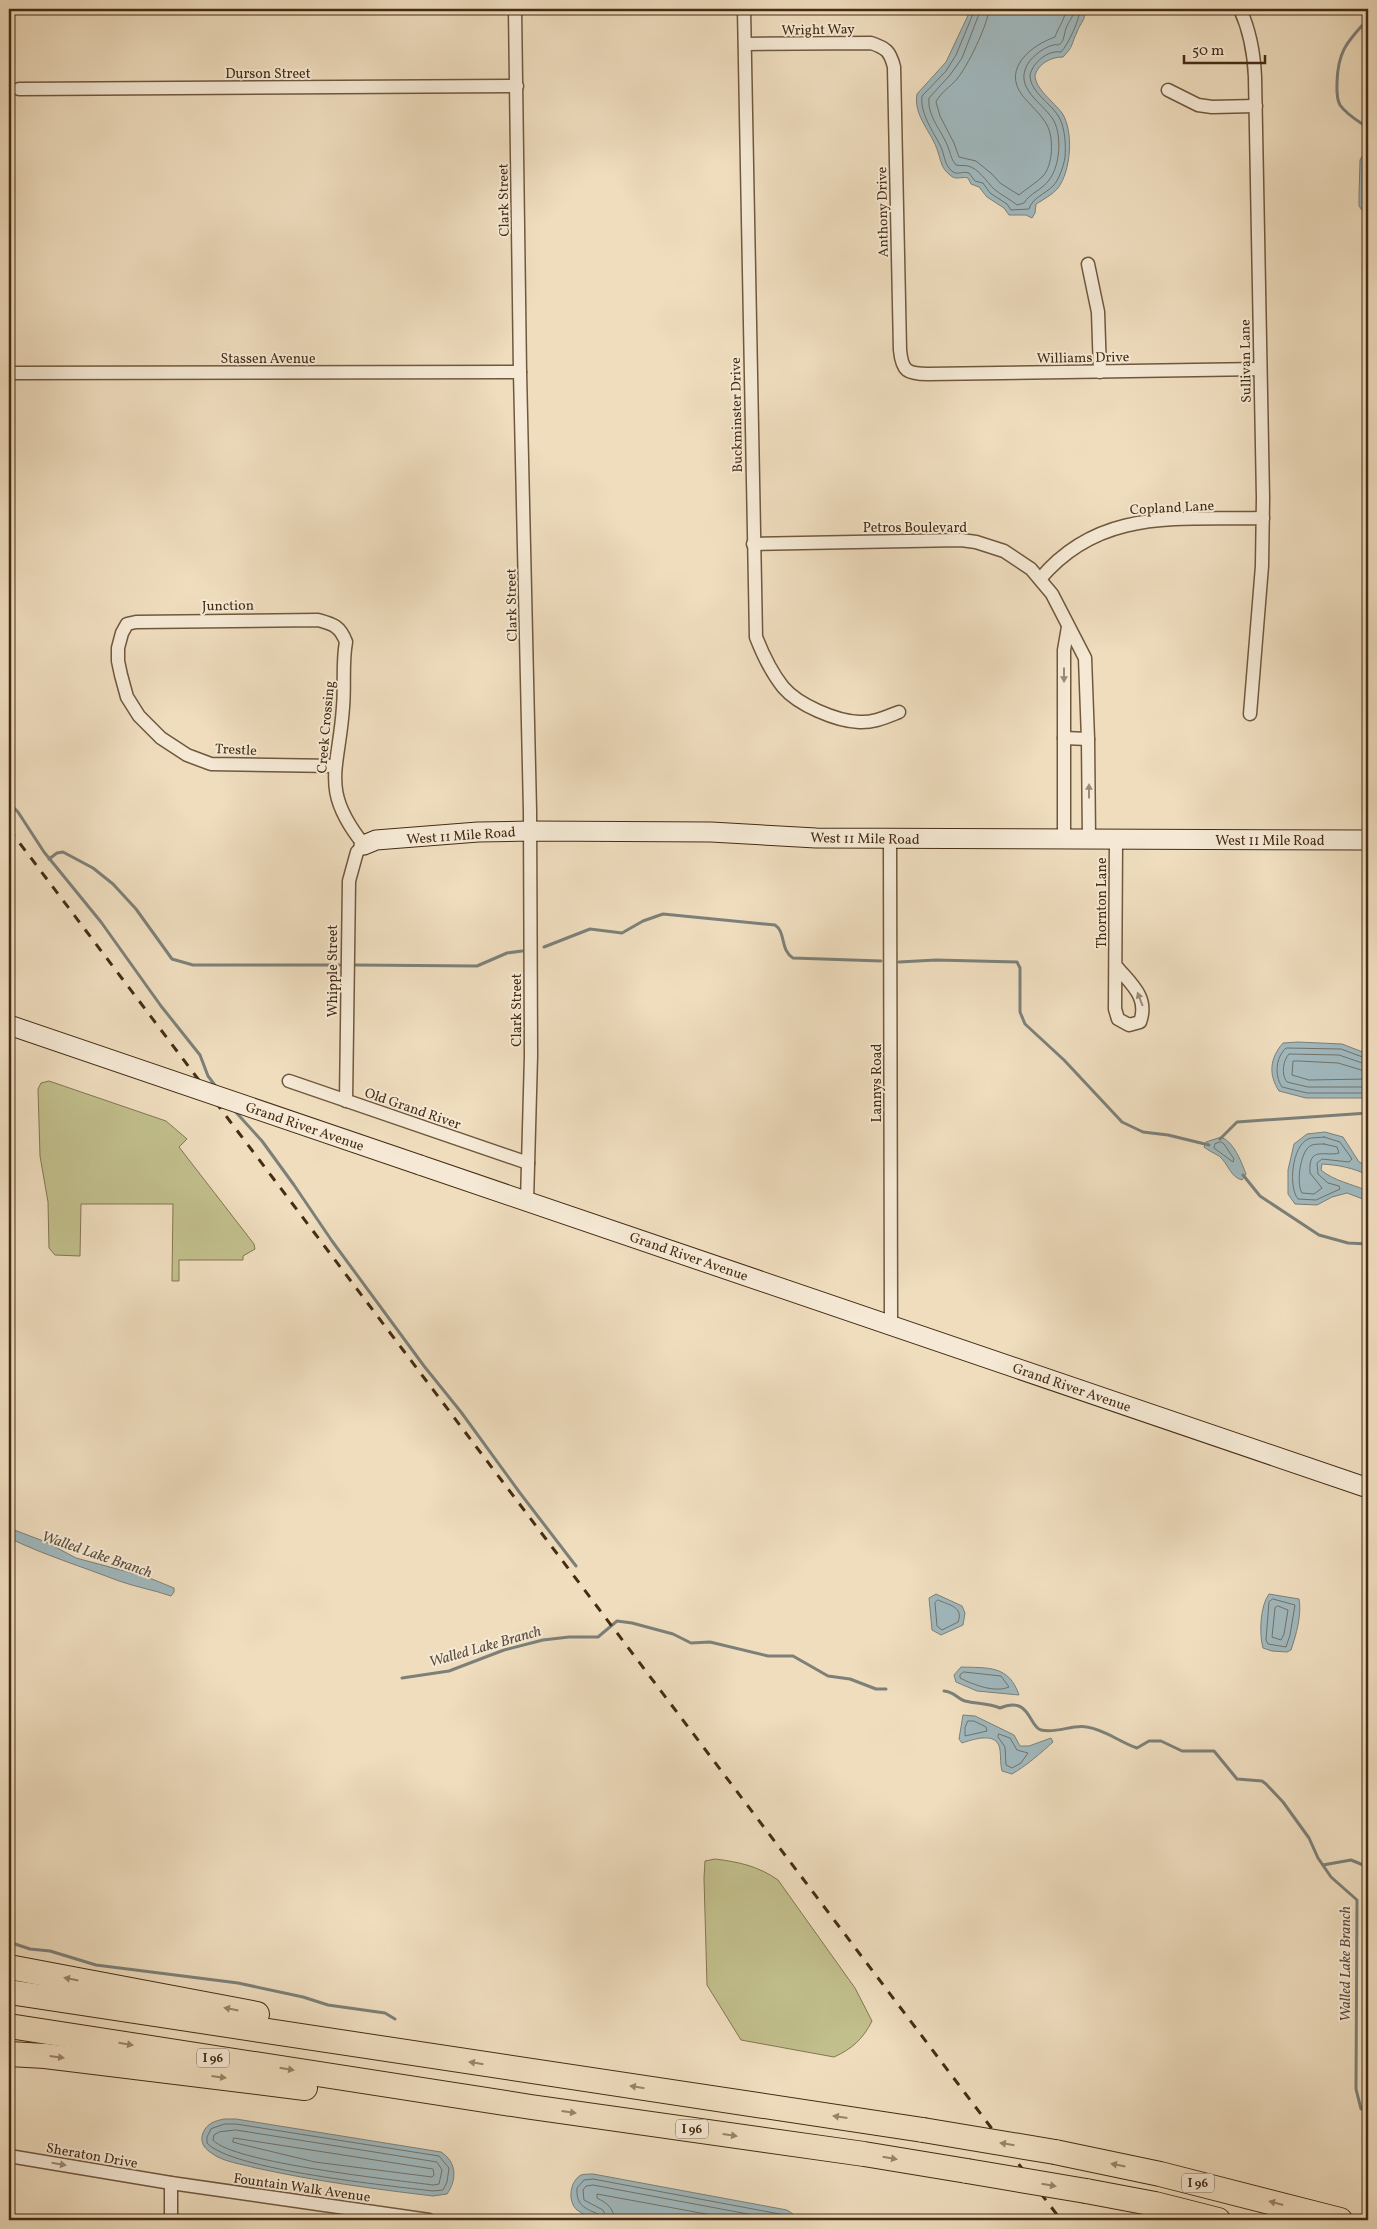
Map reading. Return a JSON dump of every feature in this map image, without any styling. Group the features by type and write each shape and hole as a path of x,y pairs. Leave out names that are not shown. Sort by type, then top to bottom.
{"highway":[{"path":"9,1967 269,2016 309,2037"},
{"name":"I 96","path":"9,1992 923,2130 1055,2152 1160,2174 1340,2220"},
{"name":"I 96","path":"9,2026 531,2107 864,2154 1086,2191 1155,2204 1218,2220"},
{"path":"9,2054 46,2056 485,2110 531,2107"}],"main road":[{"name":"West 11 Mile Road","path":"364,845 376,840 478,832 530,831 711,832 816,838 890,839 1368,840"},
{"name":"Grand River Avenue","path":"9,1025 1368,1488"}],"street":[{"name":"Clark Street","path":"515,9 520,372 530,831 531,1056 527,1201"},
{"name":"Buckminster Drive","path":"744,9 756,637 772,672 785,689 803,703 832,718 859,722 878,720 900,712"},
{"name":"Sullivan Lane","path":"1240,9 1248,29 1254,54 1263,518 1262,566 1250,714"},
{"name":"Wright Way","path":"744,44 871,43 885,47 890,52"},
{"name":"Anthony Drive","path":"890,52 894,67 900,350 901,362 907,370"},
{"name":"Durson Street","path":"19,89 516,86"},
{"path":"1168,90 1198,106 1256,106"},
{"path":"1088,264 1098,312 1100,372"},
{"name":"Williams Drive","path":"907,370 916,374 928,374 1260,369"},
{"name":"Stassen Avenue","path":"16,374 520,372"},
{"name":"Copland Lane","path":"1040,579 1060,558 1075,546 1110,528 1155,520 1263,518"},
{"name":"Petros Boulevard","path":"753,544 961,540 992,546 1004,551 1040,579 1052,594 1085,658 1089,840"},
{"name":"Junction","path":"119,642 127,624 136,622 318,620 335,624 343,635"},
{"path":"1064,840 1064,650 1068,627"},
{"name":"Creek Crossing","path":"343,635 346,642 343,708 335,766 336,797 348,826 364,845"},
{"name":"Trestle","path":"119,642 118,661 128,697 139,716 161,738 187,755 211,764 335,766"},
{"path":"1064,738 1088,738"},
{"name":"Lannys Road","path":"890,839 891,1326"},
{"name":"Thornton Lane","path":"1116,840 1116,966"},
{"name":"Whipple Street","path":"346,1101 349,881 354,858 364,845"},
{"name":"Old Grand River","path":"289,1082 528,1163"},
{"name":"Sheraton Drive","path":"9,2156 171,2183"},
{"path":"171,2183 171,2220"},
{"name":"Fountain Walk Avenue","path":"171,2183 429,2220"}],"shaded area":[{"path":"49,1081 166,1121 187,1139 179,1147 254,1244 255,1249 243,1256 243,1260 179,1260 179,1281 172,1281 173,1204 81,1204 80,1256 55,1255 49,1248 48,1202 40,1156 38,1089 41,1083"},
{"path":"715,1859 748,1865 778,1880 855,1988 872,2021 865,2033 852,2047 834,2057 741,2040 707,1985 705,1861"}],"water":[{"path":"971,9 1084,9 1085,12 1069,50 1063,57 1054,58 1042,64 1035,75 1041,90 1062,113 1066,121 1069,151 1066,172 1062,181 1058,188 1036,204 1035,213 1032,218 1026,215 1009,215 1004,208 987,197 979,187 971,184 968,178 952,177 943,167 935,145 920,117 917,94 946,62"},
{"path":"1368,146 1368,223 1367,217 1359,206 1359,196 1360,160"},
{"path":"1283,1043 1342,1044 1368,1054 1368,1098 1306,1098 1279,1091 1275,1085 1272,1072 1275,1054"},
{"path":"1325,1132 1343,1137 1359,1162 1368,1166 1368,1175 1328,1164 1322,1164 1321,1170 1337,1180 1368,1191 1368,1201 1347,1193 1332,1197 1317,1205 1295,1204 1288,1194 1288,1170 1294,1144 1307,1134"},
{"path":"1221,1137 1230,1143 1239,1158 1246,1174 1242,1180 1232,1173 1219,1156 1204,1147 1206,1142"},
{"path":"9,1528 46,1542 76,1558 147,1577 174,1588 174,1592 171,1596 125,1583 50,1555 9,1538"},
{"path":"936,1594 962,1606 965,1613 963,1625 941,1635 932,1630 929,1598"},
{"path":"1269,1594 1299,1599 1300,1612 1297,1631 1291,1650 1287,1652 1263,1648 1261,1620"},
{"path":"961,1667 989,1668 1003,1673 1010,1678 1019,1695 977,1691 956,1682 954,1675"},
{"path":"963,1715 975,1716 1014,1735 1020,1746 1029,1746 1051,1738 1053,1742 1012,1774 1002,1771 1000,1750 995,1740 985,1738 962,1743 959,1739"},
{"path":"224,2119 236,2119 441,2152 453,2166 453,2183 447,2194 433,2196 322,2181 232,2162 215,2155 206,2148 202,2141 203,2133 209,2125"},
{"path":"593,2174 787,2210 793,2214 796,2220 599,2220 577,2210 571,2197 572,2186 577,2178 581,2175"}],"waterway":[{"path":"1367,127 1343,109 1337,97 1337,88 1339,62 1345,47 1368,19"},
{"path":"9,803 18,812 44,852 101,922 161,1006 200,1055 208,1076 217,1088"},
{"path":"49,859 57,853 63,852 93,868 113,884 136,909 172,959 193,965 343,965"},
{"path":"544,947 590,929 622,933 643,921 663,914 775,925 781,932 786,950 793,958 881,961"},
{"path":"355,965 477,966 507,953 522,951"},
{"path":"899,962 936,960 1017,962 1020,968 1020,1012 1025,1024 1064,1060 1122,1122 1143,1132 1168,1135 1209,1145"},
{"path":"233,1109 262,1141 332,1241 424,1366 461,1412 576,1566"},
{"path":"1220,1139 1237,1122 1368,1113"},
{"path":"1243,1175 1260,1196 1319,1235 1348,1243 1368,1244"},
{"name":"Walled Lake Branch","path":"402,1678 449,1671 504,1650 543,1640 569,1637 598,1637 617,1621 673,1634 691,1643 710,1642 768,1656 793,1656 828,1676 850,1679 876,1689 886,1689"},
{"name":"Walled Lake Branch","path":"944,1691 969,1702 1000,1708 1010,1705 1023,1708 1037,1728 1041,1730 1053,1731 1081,1726 1100,1731 1137,1748 1149,1741 1161,1741 1182,1751 1214,1751 1237,1779 1262,1781 1266,1784 1283,1802 1309,1838 1318,1858 1331,1877 1357,1900 1356,2089 1361,2109 1368,2109"},
{"path":"1323,1865 1351,1860 1368,1867"},
{"path":"9,1942 30,1949 50,1951 96,1965 238,1983 303,1997 328,2005 385,2013 395,2019"}],"railway":[{"path":"9,829 1061,2220"}]}
